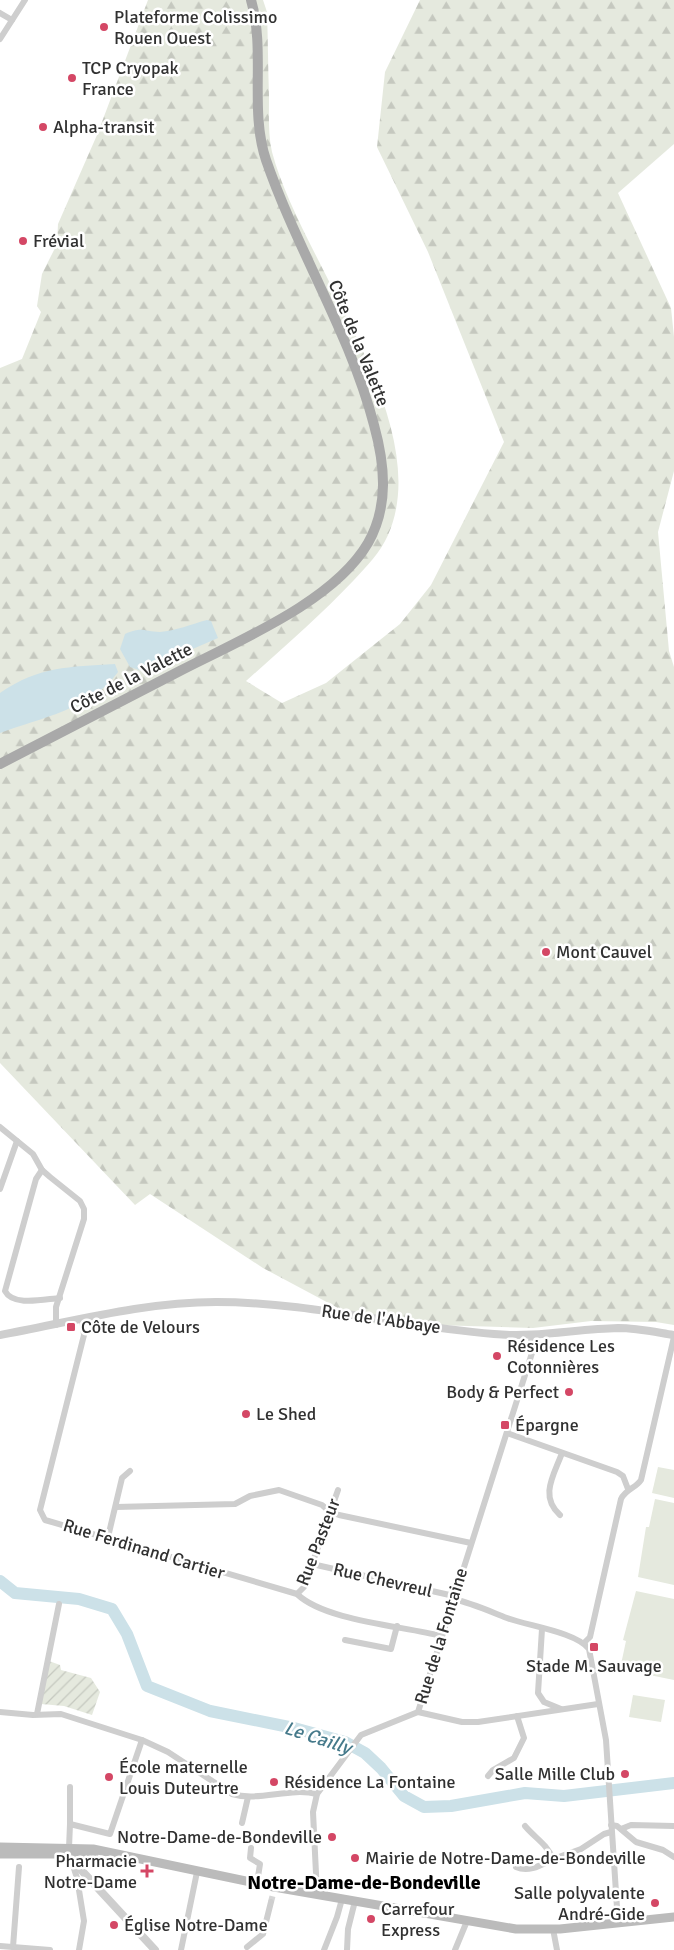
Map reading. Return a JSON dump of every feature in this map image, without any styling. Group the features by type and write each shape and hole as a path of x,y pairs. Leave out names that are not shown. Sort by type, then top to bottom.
{"main road":[{"name":"Côte de la Valette","path":"0,764 291,613 338,579 355,561 368,542 378,520 383,490 382,465 367,402 352,358 284,205 262,147 257,40 251,0"},
{"path":"0,1847 10,1851 70,1854 85,1851 107,1852 257,1883 274,1890 317,1894 467,1922 516,1928 553,1929 674,1917"},
{"path":"0,1854 10,1851"}],"street":[{"path":"0,39 25,0"},
{"path":"0,13 12,20"},
{"path":"0,1128 37,1158 42,1170 80,1200 84,1208 84,1219 56,1307 56,1325"},
{"path":"0,1189 17,1142"},
{"path":"42,1170 36,1179 5,1291 9,1297 16,1300 60,1298"},
{"name":"Rue de l'Abbaye","path":"0,1335 85,1318 171,1306 230,1303 302,1308 476,1333 531,1335 617,1328 638,1329 674,1336"},
{"name":"Rue Ferdinand Cartier","path":"85,1318 84,1335 40,1510 44,1520 108,1537 297,1594 303,1600 340,1614 441,1636"},
{"name":"Rue de la Fontaine","path":"316,1794 361,1734 418,1712 532,1353 531,1335"},
{"path":"618,1923 606,1740 588,1649 584,1643 590,1637 618,1508 628,1489 638,1485 641,1480 674,1336"},
{"path":"507,1433 621,1474 628,1489"},
{"path":"560,1515 551,1507 548,1493 562,1453"},
{"path":"108,1537 122,1478 130,1471"},
{"path":"116,1507 235,1504 250,1496 272,1490 322,1505 330,1512 471,1543"},
{"name":"Rue Pasteur","path":"297,1594 304,1587 338,1490"},
{"name":"Rue Chevreul","path":"312,1564 453,1598 473,1604 505,1618 584,1643"},
{"path":"37,1714 59,1604"},
{"path":"345,1640 391,1649 397,1626"},
{"path":"542,1629 538,1693 544,1702 562,1710"},
{"path":"418,1712 462,1722 485,1722 598,1704"},
{"path":"0,1712 61,1714 142,1740 168,1752 232,1794 248,1797 300,1793 316,1794 313,1812 317,1894"},
{"path":"488,1776 493,1770 514,1758 524,1738 517,1716"},
{"path":"70,1824 110,1834 142,1740"},
{"path":"70,1786 70,1854 77,1878 84,1922 79,1950"},
{"path":"242,1823 248,1797"},
{"path":"621,1829 631,1824 674,1826"},
{"path":"611,1825 621,1829 636,1842 663,1850 674,1857"},
{"path":"525,1826 534,1837 547,1845 553,1859"},
{"path":"516,1867 524,1870 530,1869 580,1849 604,1834 611,1832"},
{"path":"250,1848 250,1858 259,1862 257,1883"},
{"path":"77,1878 85,1851"},
{"path":"70,1854 80,1868 155,1950"},
{"path":"13,1947 19,1867"},
{"path":"181,1950 197,1872"},
{"path":"324,1950 338,1916 342,1899"},
{"path":"346,1950 348,1929 355,1901"},
{"path":"247,1947 263,1934 271,1902"},
{"path":"455,1950 467,1922"},
{"path":"553,1929 557,1950"},
{"path":"0,1946 50,1950"}],"green space":[{"path":"148,0 263,0 267,12 269,124 272,152 287,195 359,342 380,393 394,443 398,491 388,535 381,548 364,570 328,606 246,681 282,703 326,683 400,624 431,585 504,442 428,252 377,147 385,72 420,0 674,0 674,144 618,193 671,308 674,337 674,471 658,532 669,651 674,667 674,1325 656,1322 591,1321 533,1328 366,1323 263,1268 150,1194 135,1205 0,1063 0,368 22,359 41,312 37,306 42,274 57,244 58,224 97,135"},
{"path":"658,1467 674,1470 674,1498 652,1493"},
{"path":"655,1499 674,1503 674,1585 638,1577 646,1527 649,1527"},
{"path":"636,1591 674,1599 674,1680 620,1669 626,1641 623,1640"},
{"path":"49,1661 60,1665 61,1670 91,1678 100,1692 92,1715 64,1706 41,1704"},
{"path":"633,1695 665,1700 661,1722 629,1717"}],"water":[{"path":"207,620 211,621 218,638 142,671 130,667 120,649 125,634 131,632 140,630 160,632 178,629"},
{"path":"115,664 118,672 107,685 80,704 0,733 0,693 14,684 28,677 69,667"}],"waterway":[{"name":"Le Cailly","path":"0,1581 15,1593 79,1599 112,1609 127,1634 147,1686 210,1711 294,1728 345,1742 365,1753 381,1768 404,1796 424,1807 451,1806 525,1793 564,1796 674,1783"}],"tunnel":[{"path":"271,1902 273,1894"}],"place":[{"name":"Plateforme Colissimo Rouen Ouest","path":"104,27"},
{"name":"TCP Cryopak France","path":"72,78"},
{"name":"Alpha-transit","path":"43,127"},
{"name":"Frévial","path":"23,241"},
{"name":"Mont Cauvel","path":"546,952"},
{"name":"Côte de Velours","path":"71,1327"},
{"name":"Résidence Les Cotonnières","path":"497,1356"},
{"name":"Body & Perfect","path":"569,1392"},
{"name":"Le Shed","path":"246,1414"},
{"name":"Épargne","path":"505,1425"},
{"name":"Stade M. Sauvage","path":"594,1647"},
{"name":"Salle Mille Club","path":"625,1774"},
{"name":"École maternelle Louis Duteurtre","path":"109,1777"},
{"name":"Résidence La Fontaine","path":"274,1782"},
{"name":"Notre-Dame-de-Bondeville","path":"332,1837"},
{"name":"Mairie de Notre-Dame-de-Bondeville","path":"355,1858"},
{"name":"Pharmacie Notre-Dame","path":"147,1871"},
{"name":"Salle polyvalente André-Gide","path":"655,1903"},
{"name":"Carrefour Express","path":"371,1919"},
{"name":"Église Notre-Dame","path":"114,1925"}],"district":[{"name":"Notre-Dame-de-Bondeville","path":"364,1882"}]}
